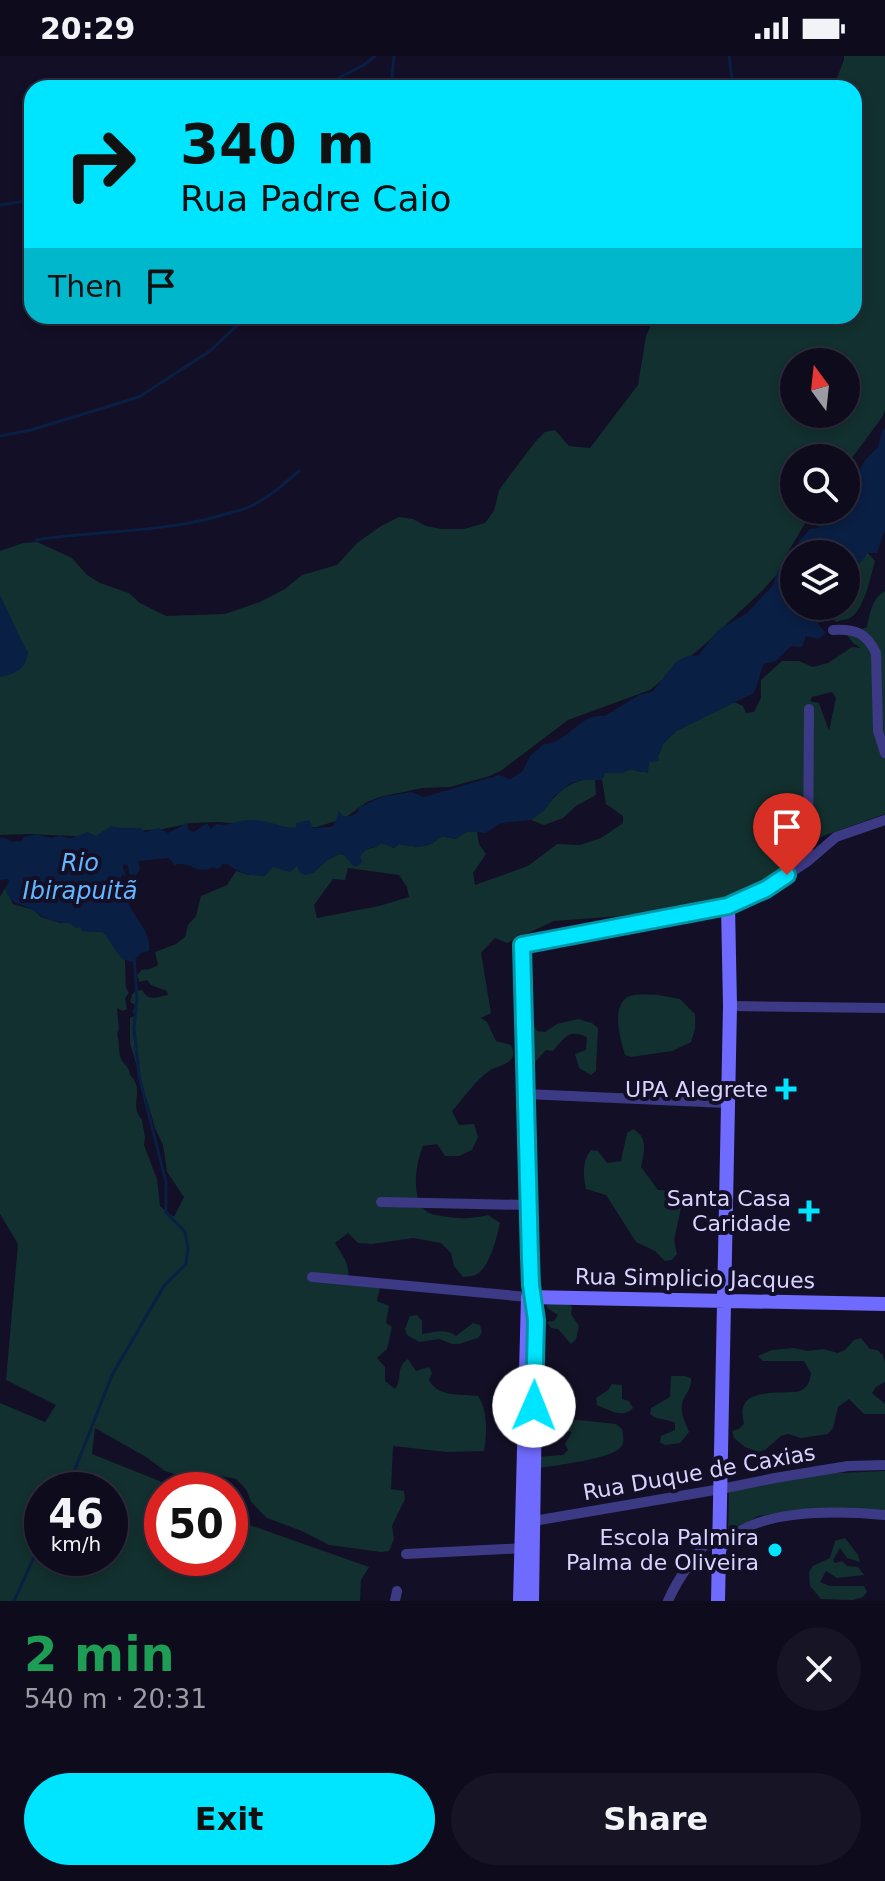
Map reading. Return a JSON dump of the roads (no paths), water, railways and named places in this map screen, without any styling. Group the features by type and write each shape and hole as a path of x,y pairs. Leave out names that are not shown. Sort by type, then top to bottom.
{"street":[{"path":"833,630 845,629 863,634 876,653 878,731 885,753"},
{"path":"808,861 809,709"},
{"path":"532,1601 527,1548 531,1293 522,945 728,906 766,889 808,861 836,837 885,820"},
{"path":"718,1601 730,1006 728,906"},
{"path":"730,1006 885,1008"},
{"path":"526,1094 727,1103"},
{"path":"381,1202 528,1205"},
{"name":"Rua Simplicio Jacques","path":"312,1277 531,1293 885,1304"},
{"name":"Rua Duque de Caxias","path":"527,1522 848,1466 885,1465"},
{"path":"719,1557 726,1543 739,1533 752,1525 774,1519 812,1513 885,1515"},
{"path":"668,1601 683,1572 720,1528"},
{"path":"406,1554 527,1548"},
{"path":"520,1601 527,1548"}],"water":[{"name":"Rio Ibirapuitã","path":"885,427 885,530 877,553 867,553 860,563 860,540 800,540 810,529 821,524 860,524 860,470 878,447"},
{"name":"Rio Ibirapuitã","path":"780,568 780,620 820,620 818,624 826,633 818,639 806,636 802,647 791,646 776,661 764,664 754,693 676,731 663,744 659,761 649,762 648,773 631,769 621,773 605,773 602,780 571,783 531,820 501,823 485,833 468,831 455,839 442,836 422,846 399,844 395,848 382,843 363,853 358,866 339,854 313,873 305,875 300,873 297,866 290,872 273,867 265,876 245,873 227,864 202,870 185,864 174,865 168,858 138,861 140,870 136,875 129,874 128,865 124,864 126,876 122,875 119,886 127,892 130,906 149,943 149,951 141,953 132,962 122,959 103,932 82,931 81,927 51,920 14,901 5,888 9,881 0,880 2,837 14,842 37,834 71,838 88,832 96,836 111,826 141,828 145,832 159,828 168,833 187,823 189,830 194,832 207,823 211,829 216,824 249,820 296,828 296,823 309,820 313,828 330,827 334,825 339,811 343,816 351,816 360,807 382,797 411,792 424,797 499,775 510,779 522,772 530,756 544,744 560,739 588,719 605,716 639,695 652,692 676,662 687,656 699,655 717,631 747,613 773,585"},
{"path":"0,595 28,652 19,670 0,677"}],"waterway":[{"path":"335,80 375,56"},
{"path":"392,80 394,56"},
{"path":"729,56 732,80"},
{"path":"0,205 24,201"},
{"path":"0,436 31,430 139,397 210,351 239,324"},
{"path":"36,540 197,522 242,510 275,491 299,471"},
{"path":"74,1472 112,1375 164,1286 186,1264 188,1248 185,1232 166,1212 166,1182 139,1076 134,1028 137,998 134,957"},
{"path":"14,1601 25,1576"}],"place":[{"name":"UPA Alegrete","path":"786,1089"},
{"name":"Santa Casa Caridade","path":"809,1211"},
{"name":"Escola Palmira Palma de Oliveira","path":"775,1550"}]}
